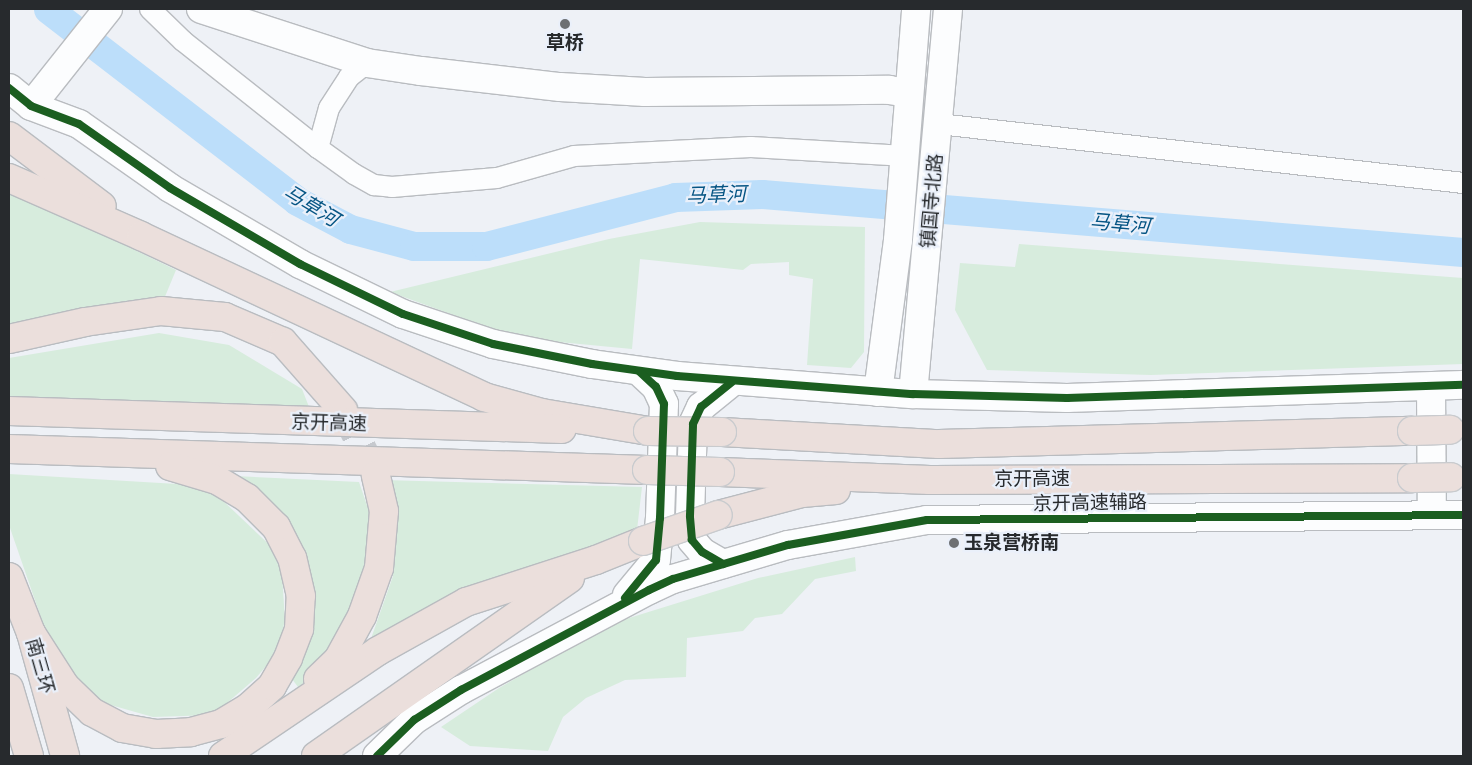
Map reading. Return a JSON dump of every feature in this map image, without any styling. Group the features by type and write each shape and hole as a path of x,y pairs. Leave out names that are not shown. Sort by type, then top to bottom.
{"highway":[{"path":"9,136 141,236"},
{"path":"9,178 141,236 484,397 542,413 648,431"},
{"path":"9,339 85,322 161,311 225,317 283,342 343,410"},
{"name":"京开高速","path":"9,411 722,432 939,444 1456,430"},
{"path":"9,449 130,455 217,480 247,498 276,527 292,558 301,596 299,629 288,658 272,686 249,707 221,724 191,732 156,734 122,728 92,712 65,686 31,632"},
{"name":"京开高速","path":"130,455 930,480 1457,477"},
{"path":"281,714 338,660 362,616 379,568 384,511 376,476"},
{"path":"223,756 281,714 378,651 466,602 596,560 643,541 718,515 802,493 930,480"},
{"path":"316,756 367,723 483,636 596,560"},
{"name":"南三环","path":"9,577 31,632 65,756"},
{"name":"南三环","path":"9,688 29,756"}],"street":[{"path":"31,106 108,9"},
{"path":"150,9 183,41 318,148 354,174 374,185 392,187 497,178 574,156 751,146 904,160"},
{"path":"202,9 367,63 560,87 645,92 889,90 909,93"},
{"name":"镇国寺北路","path":"878,392 898,240 916,9"},
{"name":"镇国寺北路","path":"913,394 948,9"},
{"path":"318,148 329,108 349,77 367,63"},
{"path":"9,88 31,106 79,124 178,193 300,264 403,314 492,344 639,371 732,382 913,394 1067,398 1463,385"},
{"path":"939,124 1463,183"},
{"path":"614,609 643,580 656,560 664,404 656,387 639,371"},
{"path":"723,564 702,552 692,540 690,516 693,424 701,407 732,382"},
{"path":"1431,387 1432,515"},
{"name":"京开高速辅路","path":"378,756 414,720 461,690 614,609 673,579 788,545 927,520 1463,515"}],"green space":[{"path":"9,189 176,270 164,299 9,333"},
{"path":"700,222 865,227 864,352 851,368 807,365 813,279 789,275 789,262 751,264 743,270 640,259 632,349 517,338 390,292 609,239"},
{"path":"1019,244 1463,278 1463,364 1151,375 987,370 955,310 960,263 1015,267"},
{"path":"159,333 229,345 302,389 311,412 9,402 9,358"},
{"path":"9,474 194,485 219,497 275,550 282,575 285,620 277,653 256,678 213,715 153,717 100,702 70,670 47,635 9,525"},
{"path":"235,476 359,482 371,517 366,593 315,674 298,687 292,679 310,639 312,609 299,542 275,507"},
{"path":"383,480 642,487 637,530 367,650 393,576 394,515"},
{"path":"855,557 856,571 815,579 782,614 755,618 743,631 687,638 686,677 625,680 586,698 563,717 548,751 470,746 441,727 499,688 613,623 758,578"}],"waterway":[{"name":"马草河","path":"48,9 297,201 350,229 414,246 486,246 675,197 762,194 1463,252"}],"tunnel":[{"path":"343,410 376,475"}],"cycle path":[{"path":"9,88 31,106 79,124 170,188 300,264 403,314 493,344 592,364 677,376 913,394 1067,398 1463,385"},
{"path":"625,598 656,560 660,518 664,404 656,387 639,371"},
{"path":"723,564 702,552 692,540 690,516 693,424 701,407 732,382"},
{"path":"377,756 414,720 461,690 649,590 673,579 788,545 927,520 1463,515"}],"place":[{"name":"草桥","path":"565,24"},
{"name":"玉泉营桥南","path":"954,543"}]}
